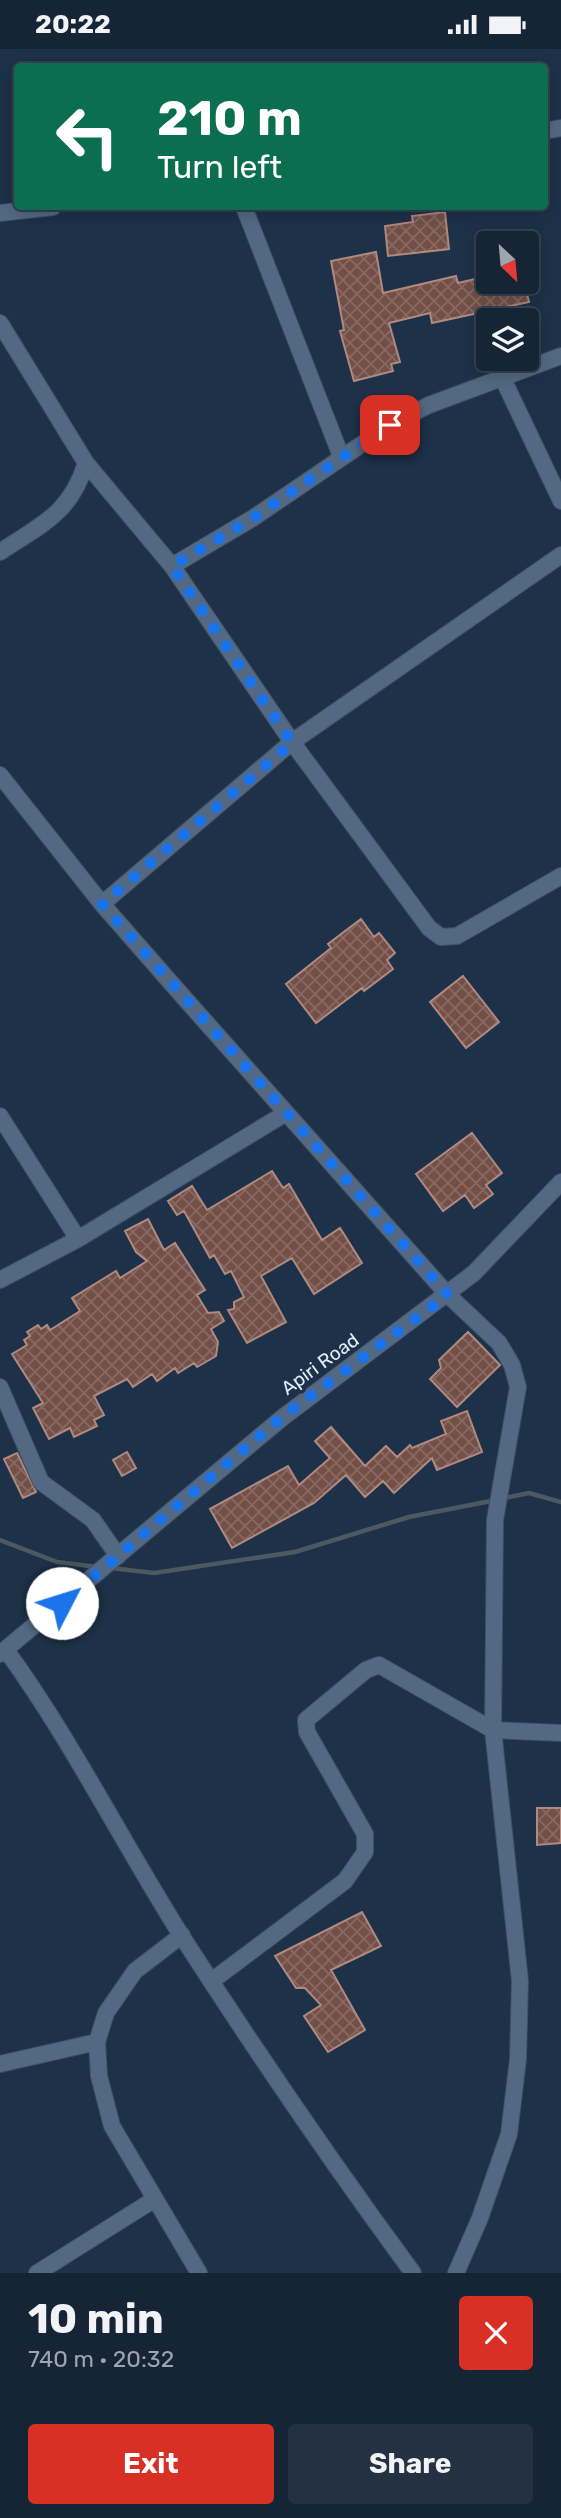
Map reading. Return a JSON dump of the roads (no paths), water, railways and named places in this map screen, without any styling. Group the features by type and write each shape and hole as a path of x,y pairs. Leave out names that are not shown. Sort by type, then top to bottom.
{"street":[{"path":"0,213 26,210"},
{"path":"245,210 341,456"},
{"path":"0,323 86,463 172,566 292,743 429,928 441,937 457,936 561,876"},
{"path":"172,566 253,518 341,456 429,405 561,356"},
{"path":"503,379 561,501"},
{"path":"0,552 58,513 72,498 86,463"},
{"path":"102,904 292,743 561,555"},
{"path":"0,775 102,904 448,1295 499,1343 512,1365 518,1387 495,1520 493,1730 520,1981 518,2059 509,2134 480,2218 456,2273"},
{"path":"0,1280 78,1239 286,1113"},
{"path":"0,1116 78,1239"},
{"name":"Apiri Road","path":"3,1652 282,1417 448,1295 474,1273 561,1182"},
{"path":"0,1387 41,1482 93,1520 118,1556"},
{"path":"3,1652 51,1712 182,1935 335,2167 413,2273"},
{"path":"213,1980 345,1881 365,1852 365,1833 307,1732 306,1720 366,1670 379,1665 493,1730 561,1733"},
{"path":"182,1935 135,1971 106,2013 97,2042 99,2075 111,2126 199,2273"},
{"path":"0,2064 97,2042"},
{"path":"37,2273 155,2199"}],"waterway":[{"path":"504,1498 529,1493 561,1502"},
{"path":"111,1568 154,1573 295,1552 409,1517 496,1500"},
{"path":"0,1540 57,1562 98,1567"}]}
